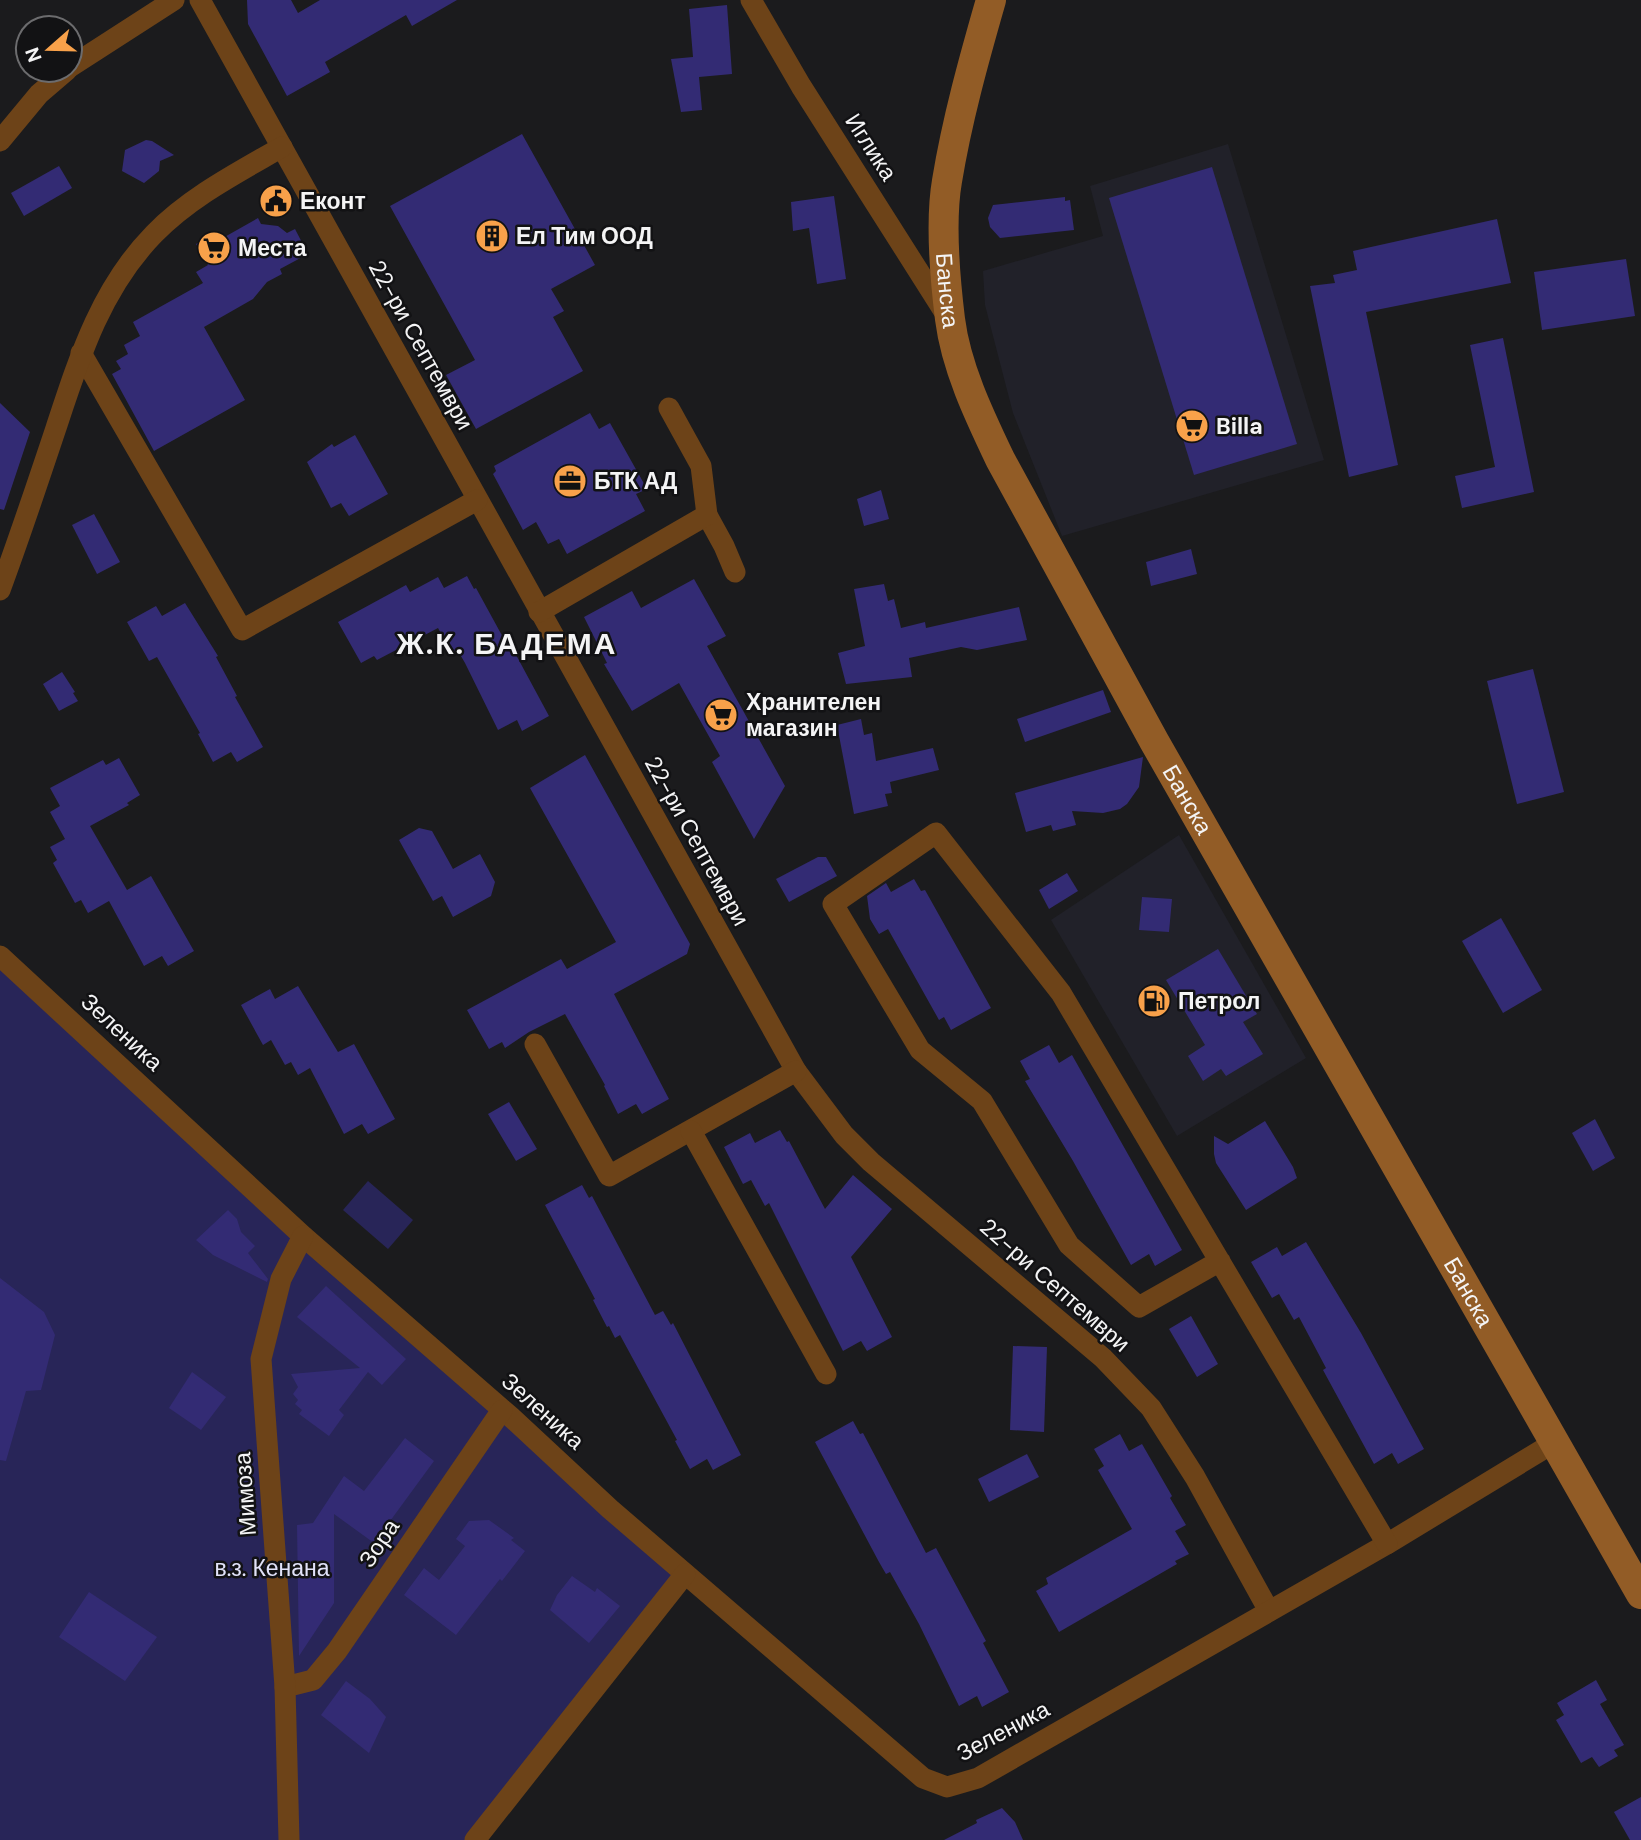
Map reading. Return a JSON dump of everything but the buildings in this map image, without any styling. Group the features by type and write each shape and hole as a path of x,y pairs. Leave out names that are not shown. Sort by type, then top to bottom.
{"street":[{"path":"84,59 174,0"},
{"name":"22-ри Септември","path":"200,0 796,1071 844,1135 871,1162 1103,1358 1152,1408 1195,1477 1269,1611"},
{"name":"Иглика","path":"751,0 801,86 950,321"},
{"name":"Банска","path":"990,0 972,65 947,182 944,222 950,321 963,370 980,415 1000,459 1154,741 1641,1594"},
{"path":"0,141 51,84"},
{"path":"0,590 81,354 104,301 124,269 153,235 184,207 282,147"},
{"path":"81,354 242,630 477,500"},
{"path":"669,408 701,466 707,515 735,572"},
{"path":"539,612 707,515"},
{"path":"1220,1261 1139,1307 1069,1245 982,1101 920,1051 833,904 936,832 1061,993 1220,1261 1387,1544"},
{"name":"Зеленика","path":"0,956 303,1236 502,1410 610,1509 923,1778 947,1787 978,1778 1387,1544 1555,1442"},
{"path":"535,1044 609,1176 796,1071"},
{"path":"691,1131 826,1374"},
{"name":"Мимоза","path":"289,1840 285,1687 261,1359 281,1279 303,1236"},
{"name":"Зора","path":"285,1687 313,1680 337,1651 502,1410"},
{"path":"475,1840 685,1574"}],"shaded area":[{"path":"1228,144 1324,460 1062,536 1013,413 985,305 983,271 1103,236 1090,186"},
{"path":"1179,835 1306,1058 1177,1136 1051,920"}],"green space":[{"name":"в.з. Кенана","path":"0,953 685,1574 482,1840 0,1840"},
{"path":"368,1181 413,1220 388,1249 343,1210"}],"place":[{"name":"Еконт","path":"276,201"},
{"name":"Ел Тим ООД","path":"492,236"},
{"name":"Места","path":"214,248"},
{"name":"Billa","path":"1192,426"},
{"name":"БТК АД","path":"570,481"},
{"name":"Хранителен магазин","path":"721,715"},
{"name":"Петрол","path":"1154,1001"}],"district":[{"name":"Ж.К. БАДЕМА","path":"507,644"}]}
